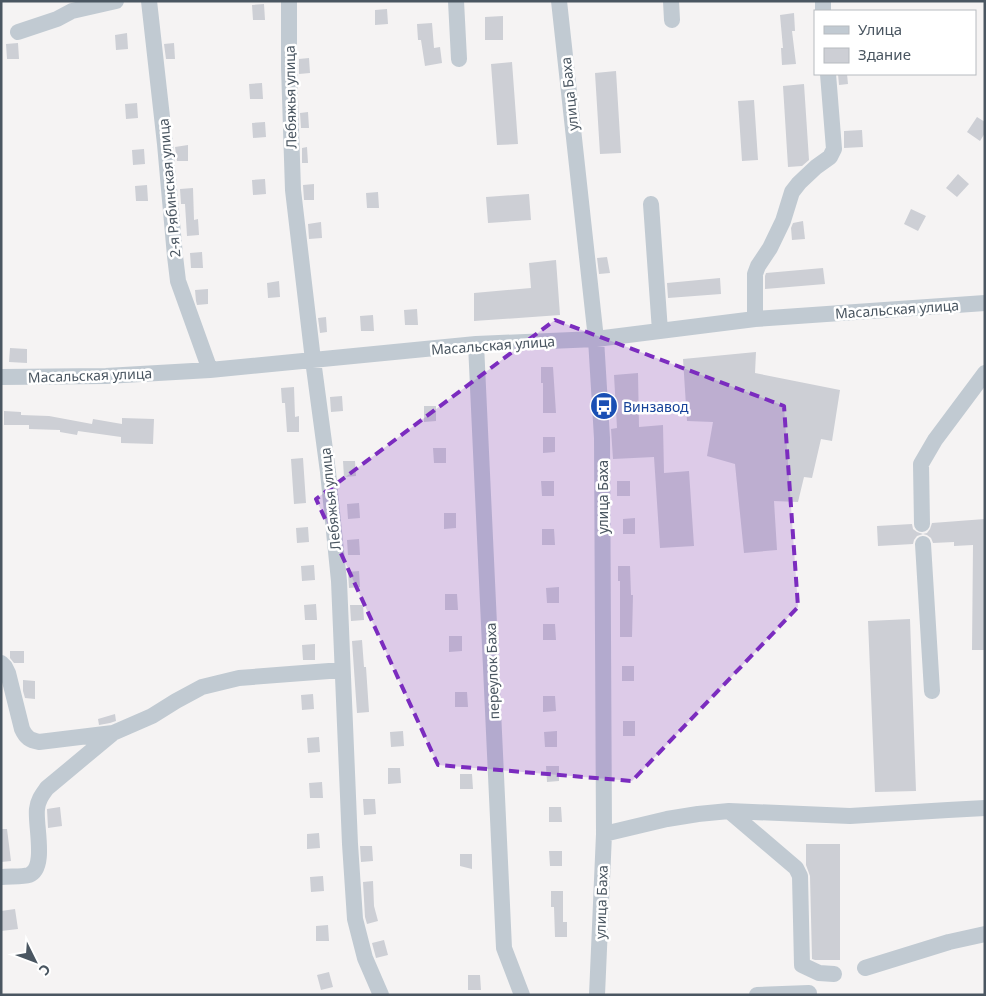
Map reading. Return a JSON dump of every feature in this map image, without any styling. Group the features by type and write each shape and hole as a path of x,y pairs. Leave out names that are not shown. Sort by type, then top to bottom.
{"street":[{"path":"18,32 57,19 72,11 116,1"},
{"name":"2-я Рябинская улица","path":"149,1 178,280 210,370"},
{"name":"Лебяжья улица","path":"289,1 293,190 328,472 339,581 355,919 365,958 381,995"},
{"path":"456,1 458,59"},
{"name":"улица Баха","path":"559,1 596,339 602,438 604,834 597,995"},
{"path":"671,1 672,20"},
{"path":"755,319 755,274 783,221 792,192 816,167 830,157 834,149 828,75"},
{"path":"651,204 660,331"},
{"name":"Масальская улица","path":"1,377 106,376 210,370 476,344 596,339 755,319 985,303"},
{"name":"переулок Баха","path":"476,344 504,948 522,995"},
{"path":"922,524 921,464 935,440 985,373"},
{"path":"923,544 932,691"},
{"path":"1,664 8,673 22,729 28,739 39,742 113,733"},
{"path":"1,877 28,875 36,870 39,861 37,808 40,797 47,788 113,733 152,716 202,687 220,682 239,678 342,670"},
{"path":"604,834 667,819 729,811 850,816 985,808"},
{"path":"729,811 796,868 800,876 802,965 819,973 834,974"},
{"path":"865,968 949,942 985,934"},
{"path":"757,995 809,993"}],"highlighted area":[{"path":"555,320 784,406 798,607 632,781 438,765 316,499"}],"building":[{"path":"264,4 265,20 253,20 252,5"},
{"path":"387,9 388,24 375,25 375,10"},
{"path":"794,13 795,31 792,31 796,64 782,65 781,48 783,48 780,15"},
{"path":"503,16 503,40 485,40 485,17"},
{"path":"432,23 434,48 440,47 442,63 425,66 421,40 418,40 417,24"},
{"path":"127,33 128,49 116,50 115,35"},
{"path":"18,43 19,59 7,59 6,44"},
{"path":"174,43 175,59 166,59 164,44"},
{"path":"309,58 310,73 299,74 299,59"},
{"path":"512,62 518,144 497,145 491,64"},
{"path":"616,71 621,153 600,154 595,73"},
{"path":"838,75 847,75 848,84 839,85"},
{"path":"262,83 263,99 250,99 249,84"},
{"path":"804,84 809,160 802,166 788,167 783,86"},
{"path":"754,100 758,160 742,161 738,101"},
{"path":"137,103 138,118 126,119 125,104"},
{"path":"308,112 309,128 301,128 300,113"},
{"path":"977,117 985,122 985,133 980,141 967,132"},
{"path":"265,122 266,137 253,138 252,123"},
{"path":"862,130 863,147 844,148 844,131"},
{"path":"188,145 188,161 177,161 175,147"},
{"path":"307,147 308,163 302,163 302,148"},
{"path":"144,149 145,164 133,165 132,150"},
{"path":"958,174 969,184 957,197 946,188"},
{"path":"265,179 266,194 253,195 252,180"},
{"path":"314,184 314,200 304,200 303,185"},
{"path":"147,185 148,201 136,201 135,186"},
{"path":"193,188 194,220 198,219 199,235 187,236 185,204 181,204 180,189"},
{"path":"378,192 379,208 367,208 366,193"},
{"path":"529,194 531,220 488,223 486,197"},
{"path":"911,209 926,216 918,231 904,224"},
{"path":"803,221 805,239 792,240 791,228 793,223"},
{"path":"321,222 322,238 309,239 308,224"},
{"path":"202,252 203,268 191,268 190,253"},
{"path":"607,257 610,273 599,274 597,258"},
{"path":"556,260 560,315 474,321 474,293 531,288 529,263"},
{"path":"823,268 825,284 765,289 766,273"},
{"path":"720,278 721,294 668,298 667,283"},
{"path":"279,281 280,297 268,298 267,283"},
{"path":"208,289 208,304 197,305 195,290"},
{"path":"417,309 418,325 405,325 404,310"},
{"path":"373,315 374,331 361,331 360,316"},
{"path":"326,317 327,332 320,333 318,318"},
{"path":"10,348 27,349 27,363 9,362"},
{"path":"756,352 755,373 840,390 832,441 821,439 812,478 804,477 798,502 774,501 777,550 744,553 735,464 707,456 713,422 687,421 683,359"},
{"path":"541,367 553,367 556,413 543,413"},
{"path":"638,373 639,427 663,425 664,473 689,471 694,546 660,548 654,457 613,459 611,429 617,428 614,375"},
{"path":"294,387 295,417 299,416 299,432 287,432 285,403 282,403 281,388"},
{"path":"342,396 343,411 331,412 330,397"},
{"path":"424,406 436,406 436,421 424,422"},
{"path":"4,411 21,412 21,415 49,416 92,424 93,419 122,424 122,418 154,419 153,444 121,443 121,437 78,431 77,435 60,432 60,430 29,429 29,425 4,425"},
{"path":"543,437 555,437 555,452 543,453"},
{"path":"433,448 446,448 446,463 434,463"},
{"path":"303,458 306,503 294,504 291,459"},
{"path":"343,461 355,461 356,476 344,477"},
{"path":"541,481 554,481 554,496 542,496"},
{"path":"617,481 630,481 630,496 617,496"},
{"path":"359,503 360,518 348,519 347,504"},
{"path":"444,513 456,513 456,528 444,529"},
{"path":"635,518 635,534 623,534 623,519"},
{"path":"985,519 985,650 972,650 973,545 954,546 954,542 933,543 931,538 923,534 927,533 932,523"},
{"path":"912,524 913,529 923,534 917,536 913,544 878,546 877,526"},
{"path":"308,527 309,542 297,543 296,528"},
{"path":"542,529 554,529 555,545 542,545"},
{"path":"359,539 360,555 348,555 347,540"},
{"path":"314,565 315,580 302,581 301,566"},
{"path":"618,566 630,566 631,595 633,595 632,637 620,637 620,581 618,581"},
{"path":"359,571 360,587 349,588 348,572"},
{"path":"559,587 559,603 547,603 546,588"},
{"path":"445,594 457,594 458,610 445,610"},
{"path":"316,604 317,620 305,620 304,605"},
{"path":"350,605 363,605 364,620 351,621"},
{"path":"910,619 916,791 875,792 868,621"},
{"path":"543,624 555,624 556,640 543,640"},
{"path":"449,636 462,636 462,651 449,652"},
{"path":"362,640 369,712 357,713 352,641"},
{"path":"315,644 315,660 303,660 302,645"},
{"path":"10,651 24,651 24,663 14,663 10,658"},
{"path":"622,666 634,666 634,681 622,681"},
{"path":"23,680 35,681 35,699 25,698"},
{"path":"455,692 467,692 468,707 455,707"},
{"path":"313,694 314,709 302,710 301,695"},
{"path":"543,696 555,696 556,711 543,712"},
{"path":"115,714 116,721 99,725 98,719"},
{"path":"623,721 635,721 635,736 623,736"},
{"path":"403,731 404,746 391,747 390,732"},
{"path":"557,731 557,747 545,747 544,732"},
{"path":"319,737 320,752 308,753 307,738"},
{"path":"546,766 559,766 559,781 547,782"},
{"path":"388,768 400,768 401,783 388,784"},
{"path":"460,774 472,774 473,789 460,789"},
{"path":"322,782 323,798 310,798 309,783"},
{"path":"363,799 375,799 376,814 364,815"},
{"path":"60,807 62,826 48,828 47,809"},
{"path":"549,807 561,807 562,822 549,822"},
{"path":"1,829 7,829 11,861 1,862"},
{"path":"319,833 320,848 307,849 307,834"},
{"path":"806,844 840,844 840,960 812,959 810,876 806,865"},
{"path":"360,846 372,846 373,861 361,862"},
{"path":"549,851 562,851 562,866 550,866"},
{"path":"460,854 472,854 472,869 460,866"},
{"path":"323,876 324,891 311,892 310,877"},
{"path":"373,881 374,906 378,921 367,924 363,882"},
{"path":"551,891 563,891 563,922 567,922 567,937 555,937 554,907 551,907"},
{"path":"15,909 18,929 1,931 1,911"},
{"path":"328,925 329,941 316,941 316,926"},
{"path":"384,940 388,955 376,958 372,943"},
{"path":"329,972 333,987 321,990 317,975"},
{"path":"468,975 480,975 481,990 468,990"}],"place":[{"name":"Винзавод","path":"604,406"}]}
